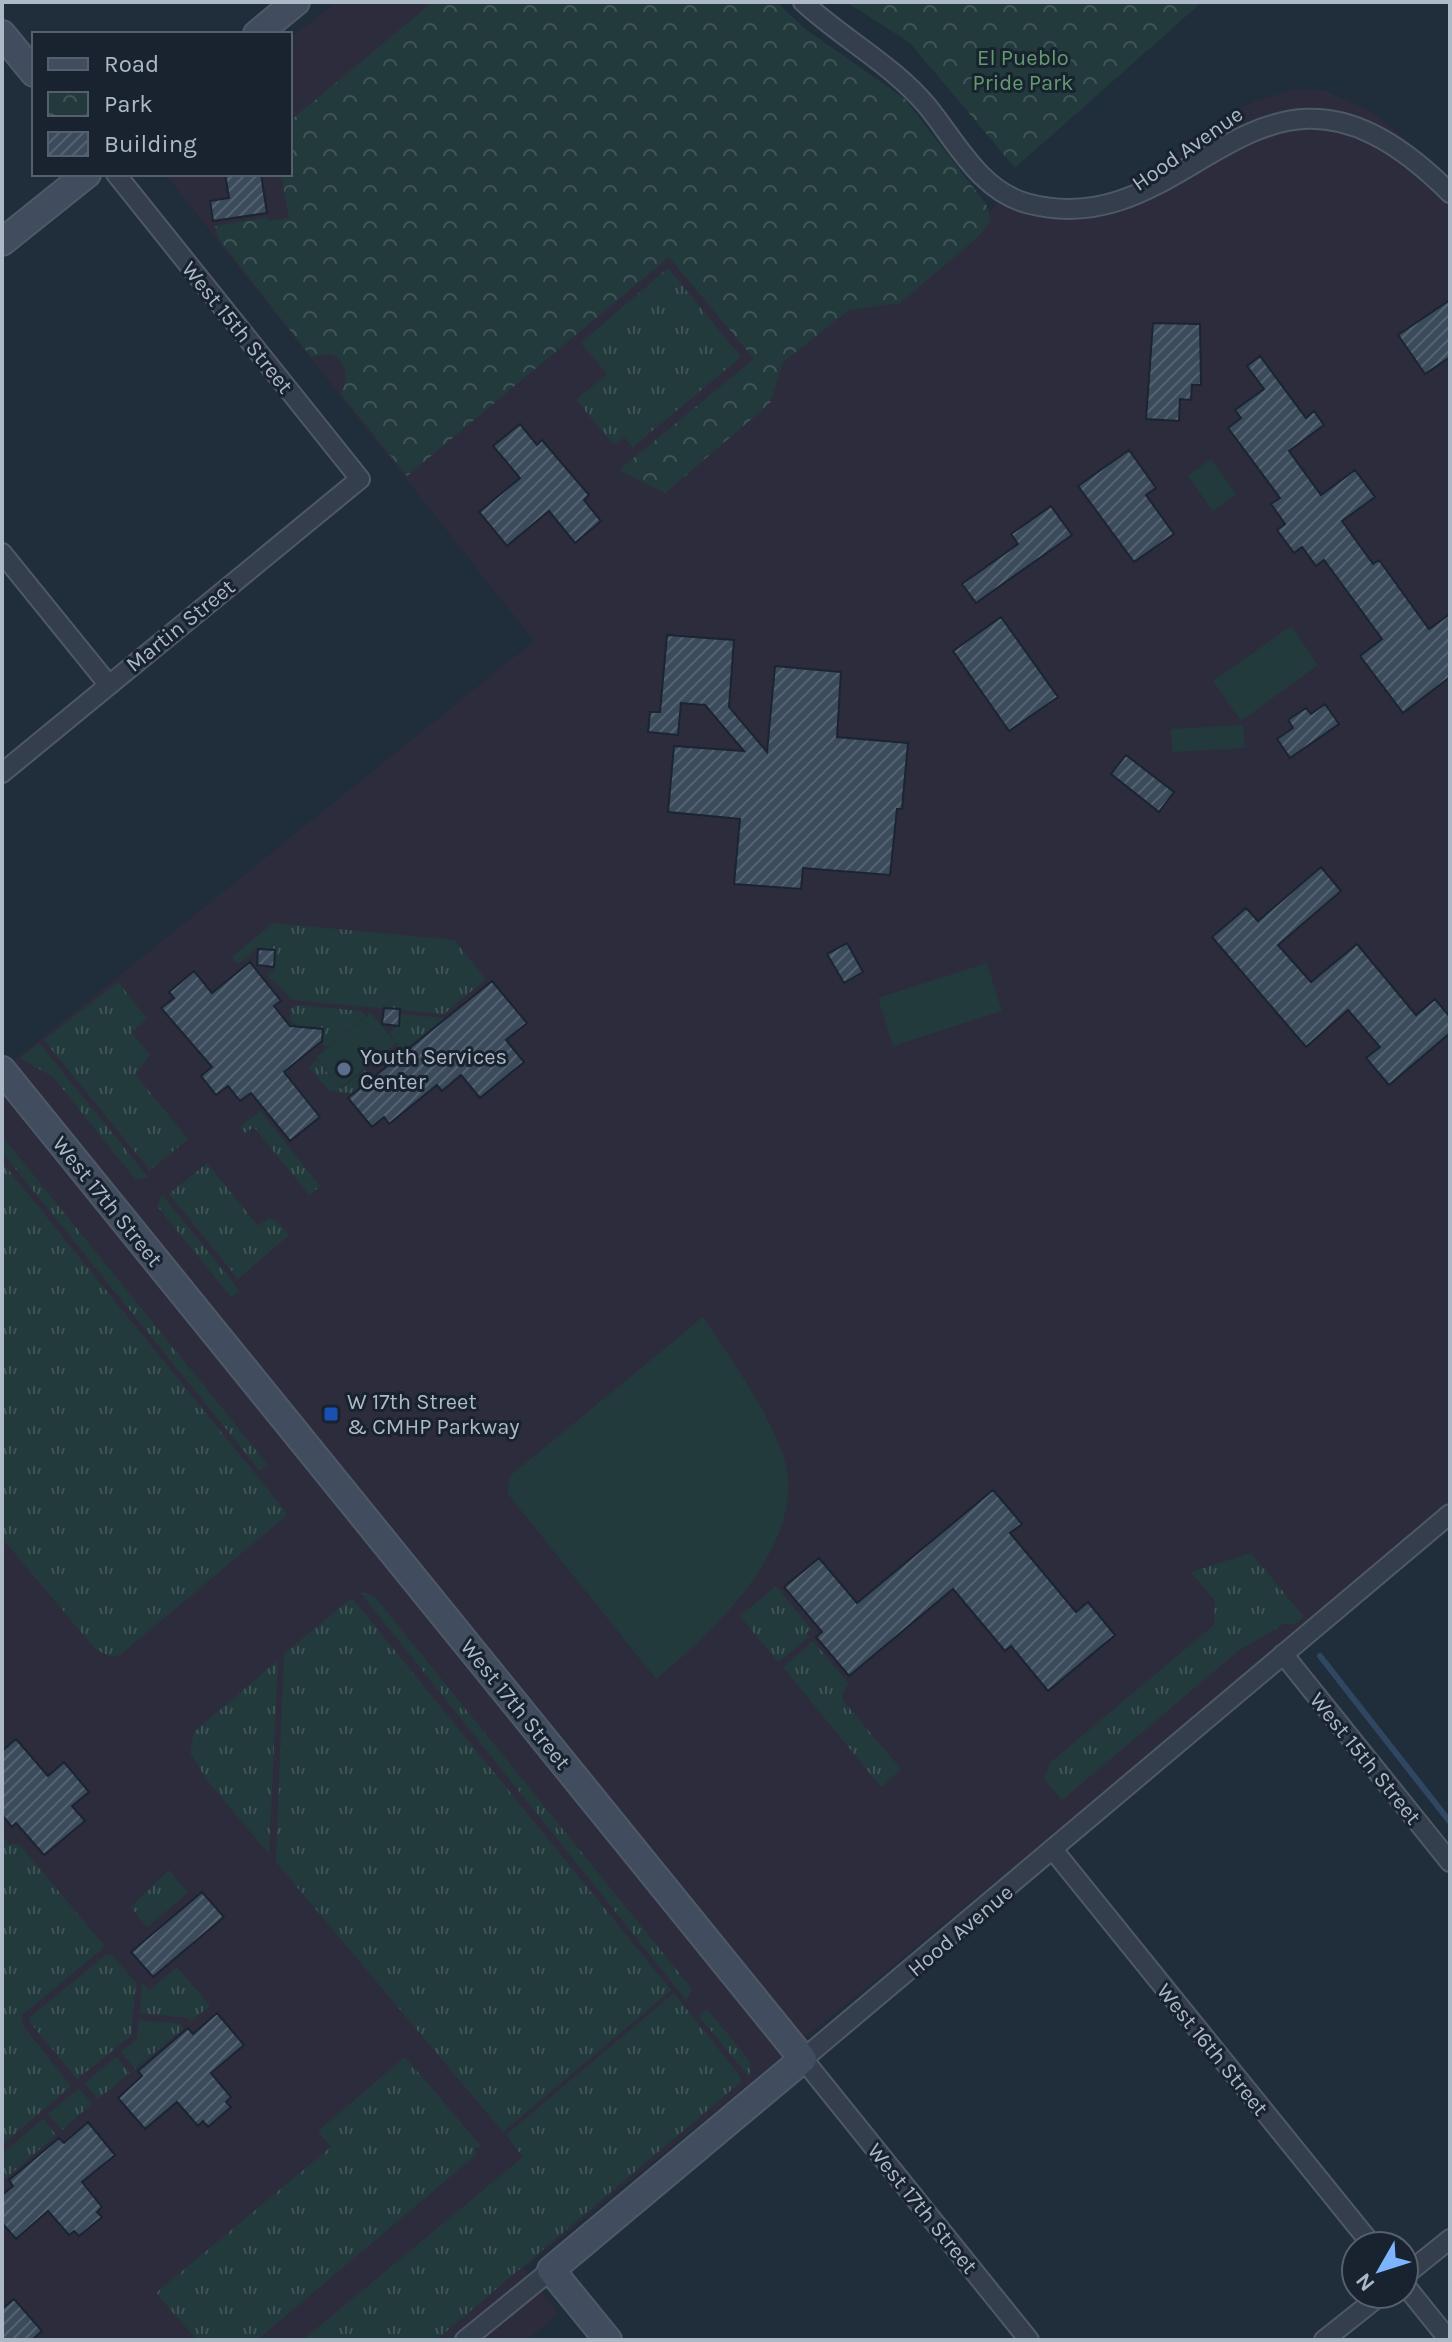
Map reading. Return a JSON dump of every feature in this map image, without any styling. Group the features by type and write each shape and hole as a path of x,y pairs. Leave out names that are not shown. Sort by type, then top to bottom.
{"street":[{"path":"259,32 296,2"},
{"name":"Hood Avenue","path":"803,2 915,92 986,181 1024,202 1048,208 1075,207 1123,192 1192,143"},
{"path":"2,34 32,71"},
{"path":"1381,118 1400,133 1450,193"},
{"path":"2,242 84,176"},
{"name":"West 15th Street","path":"118,176 360,479"},
{"name":"Martin Street","path":"2,773 360,479"},
{"path":"2,553 108,684"},
{"name":"West 17th Street","path":"2,1070 1029,2340"},
{"name":"Hood Avenue","path":"465,2340 1054,1851 1450,1514"},
{"name":"West 15th Street","path":"1283,1654 1450,1862"},
{"name":"West 16th Street","path":"1054,1851 1360,2230"},
{"path":"1420,2263 1450,2239"},
{"path":"551,2270 608,2340"},
{"path":"1420,2304 1449,2340"},
{"path":"1324,2340 1362,2310"}],"shaded area":[{"path":"337,2 777,2 804,28 905,99 990,212 1005,195 1048,208 1123,193 1232,114 1253,102 1296,89 1323,90 1371,111 1400,134 1438,177 1450,194 1450,1509 524,2268 558,2314 527,2340 2,2340 2,1070 534,641 167,176 292,176 292,36"}],"green space":[{"path":"433,2 777,2 804,28 905,99 986,204 991,220 979,236 900,303 849,310 783,362 770,403 665,493 619,470 754,359 669,257 407,476 341,394 345,377 341,362 332,354 311,357 219,239 215,226 267,217 268,221 289,218 281,176 292,176 292,119"},
{"name":"El Pueblo Pride Park","path":"847,2 1202,2 1015,168 910,43"},
{"path":"668,268 741,357 633,447 624,437 614,445 576,400 607,374 581,343"},
{"path":"1211,459 1236,494 1213,511 1188,476"},
{"path":"1291,626 1318,665 1241,721 1213,681"},
{"path":"1243,725 1245,748 1172,752 1171,729"},
{"path":"273,923 454,940 486,979 444,1014 293,1000 267,975 275,969 276,949 258,947 238,964 232,957"},
{"path":"987,963 1002,1011 893,1046 878,998"},
{"path":"118,982 147,1019 131,1032 150,1055 135,1074 188,1139 150,1170 44,1040"},
{"path":"297,1005 361,1011 366,1016 328,1047 323,1045 324,1028 307,1026 301,1031 289,1017 292,1014 289,1010"},
{"path":"371,1013 396,1043 340,1088 316,1057"},
{"path":"401,1014 444,1018 403,1051 389,1033 399,1025"},
{"path":"39,1043 148,1177 136,1180 53,1077 20,1058"},
{"path":"317,1060 341,1089 365,1070 368,1080 352,1093 329,1091 309,1067"},
{"path":"260,1111 320,1186 309,1195 254,1127 245,1133 240,1127"},
{"path":"2,1136 268,1465 260,1471 2,1152"},
{"path":"2,1162 286,1512 286,1516 120,1655 112,1657 96,1650 2,1538"},
{"path":"207,1163 258,1226 269,1218 277,1221 289,1235 238,1279 169,1194"},
{"path":"162,1195 240,1291 231,1297 157,1206"},
{"path":"703,1317 754,1395 777,1439 788,1478 786,1507 778,1536 764,1564 745,1590 701,1639 656,1679 507,1493 511,1475"},
{"path":"1251,1553 1304,1617 1295,1624 1285,1623 1238,1651 1062,1800 1044,1779 1051,1762 1214,1625 1215,1601 1191,1572"},
{"path":"776,1586 811,1629 806,1633 809,1637 778,1662 740,1616"},
{"path":"359,1591 375,1597 692,1989 686,2000"},
{"path":"352,1598 671,1990 503,2132 276,1862 284,1654"},
{"path":"813,1641 848,1683 842,1695 844,1702 901,1769 881,1787 783,1667"},
{"path":"278,1660 269,1854 206,1779 190,1752 194,1732"},
{"path":"2,1835 9,1844 19,1844 103,1944 102,1949 21,2016 23,2026 71,2086 2,2145"},
{"path":"169,1870 188,1893 147,1927 131,1907"},
{"path":"106,1955 112,1955 136,1983 131,2036 77,2079 29,2021"},
{"path":"177,1967 210,2006 191,2021 188,2018 140,2013 142,1982 149,1990"},
{"path":"674,1993 739,2075 741,2082 436,2340 303,2340 523,2157 506,2135"},
{"path":"707,2009 748,2059 751,2066 749,2077 699,2016"},
{"path":"139,2020 181,2024 183,2029 135,2069 121,2052 137,2039"},
{"path":"116,2057 130,2073 98,2099 85,2083"},
{"path":"405,2057 481,2146 473,2149 477,2154 257,2340 197,2340 156,2293 331,2147 318,2131"},
{"path":"79,2088 92,2104 62,2130 48,2114"},
{"path":"43,2119 56,2135 5,2179 2,2154"}],"building":[{"path":"225,176 261,176 267,213 213,221 210,201 229,198"},
{"path":"1450,300 1450,357 1425,374 1398,335"},
{"path":"1153,323 1200,324 1201,385 1192,385 1191,400 1180,399 1179,421 1146,419"},
{"path":"1260,356 1306,418 1314,411 1324,425 1289,451 1321,495 1355,470 1375,497 1342,521 1373,564 1379,560 1429,629 1450,614 1450,677 1403,713 1360,656 1382,639 1324,560 1316,566 1302,547 1294,553 1277,530 1285,524 1271,504 1280,498 1228,428 1241,418 1235,410 1264,389 1247,366"},
{"path":"520,424 537,445 542,440 589,495 584,500 601,521 575,543 549,511 507,546 479,512 520,478 493,446"},
{"path":"1129,450 1156,488 1146,495 1174,534 1134,562 1078,486"},
{"path":"1051,506 1072,535 976,603 962,584 1018,544 1011,534"},
{"path":"1001,617 1058,697 1009,731 953,651"},
{"path":"667,635 734,640 729,707 767,752 775,666 841,672 837,737 908,743 902,809 897,809 890,875 803,868 801,889 734,884 740,819 668,812 674,746 744,751 705,705 681,703 678,735 648,732 650,712 660,712"},
{"path":"1325,704 1339,724 1290,758 1277,739 1293,728 1288,720 1306,708 1311,714"},
{"path":"1126,755 1174,792 1159,812 1111,774"},
{"path":"1321,867 1341,891 1278,945 1311,982 1357,944 1416,1015 1435,999 1450,1017 1450,1033 1389,1085 1366,1058 1380,1047 1348,1010 1306,1047 1212,937 1246,908 1258,921"},
{"path":"847,943 863,972 844,983 827,954"},
{"path":"258,949 275,950 274,967 257,965"},
{"path":"250,962 281,1001 274,1006 290,1026 323,1029 322,1041 284,1072 320,1117 290,1141 251,1093 240,1101 228,1086 216,1095 201,1076 212,1067 161,1008 174,998 169,992 194,971 212,993"},
{"path":"492,981 527,1023 506,1040 524,1062 480,1098 461,1075 442,1091 437,1085 389,1124 384,1117 372,1127 348,1098"},
{"path":"384,1008 400,1009 399,1026 382,1024"},
{"path":"993,1490 1022,1524 1010,1533 1076,1612 1088,1602 1115,1635 1048,1691 1011,1646 1005,1651 953,1589 849,1676 816,1637 822,1632 784,1587 819,1558 857,1603"},
{"path":"16,1739 48,1776 64,1762 89,1792 72,1806 85,1821 44,1855 16,1823 12,1827 2,1815 2,1751"},
{"path":"202,1892 224,1917 153,1977 131,1952"},
{"path":"217,2013 244,2045 211,2073 231,2097 226,2102 231,2107 208,2127 203,2121 198,2126 177,2102 145,2129 118,2098 142,2076 138,2071 188,2028 193,2034"},
{"path":"88,2122 115,2155 82,2182 102,2207 97,2212 102,2217 79,2236 74,2231 69,2235 48,2211 16,2239 2,2223 2,2195 13,2186 9,2180 59,2138 64,2143"},
{"path":"14,2299 42,2331 32,2340 2,2340 2,2309"}],"waterway":[{"path":"1320,1656 1450,1822"}],"place":[{"name":"Youth Services Center","path":"344,1069"},
{"name":"W 17th Street & CMHP Parkway","path":"331,1414"}]}
